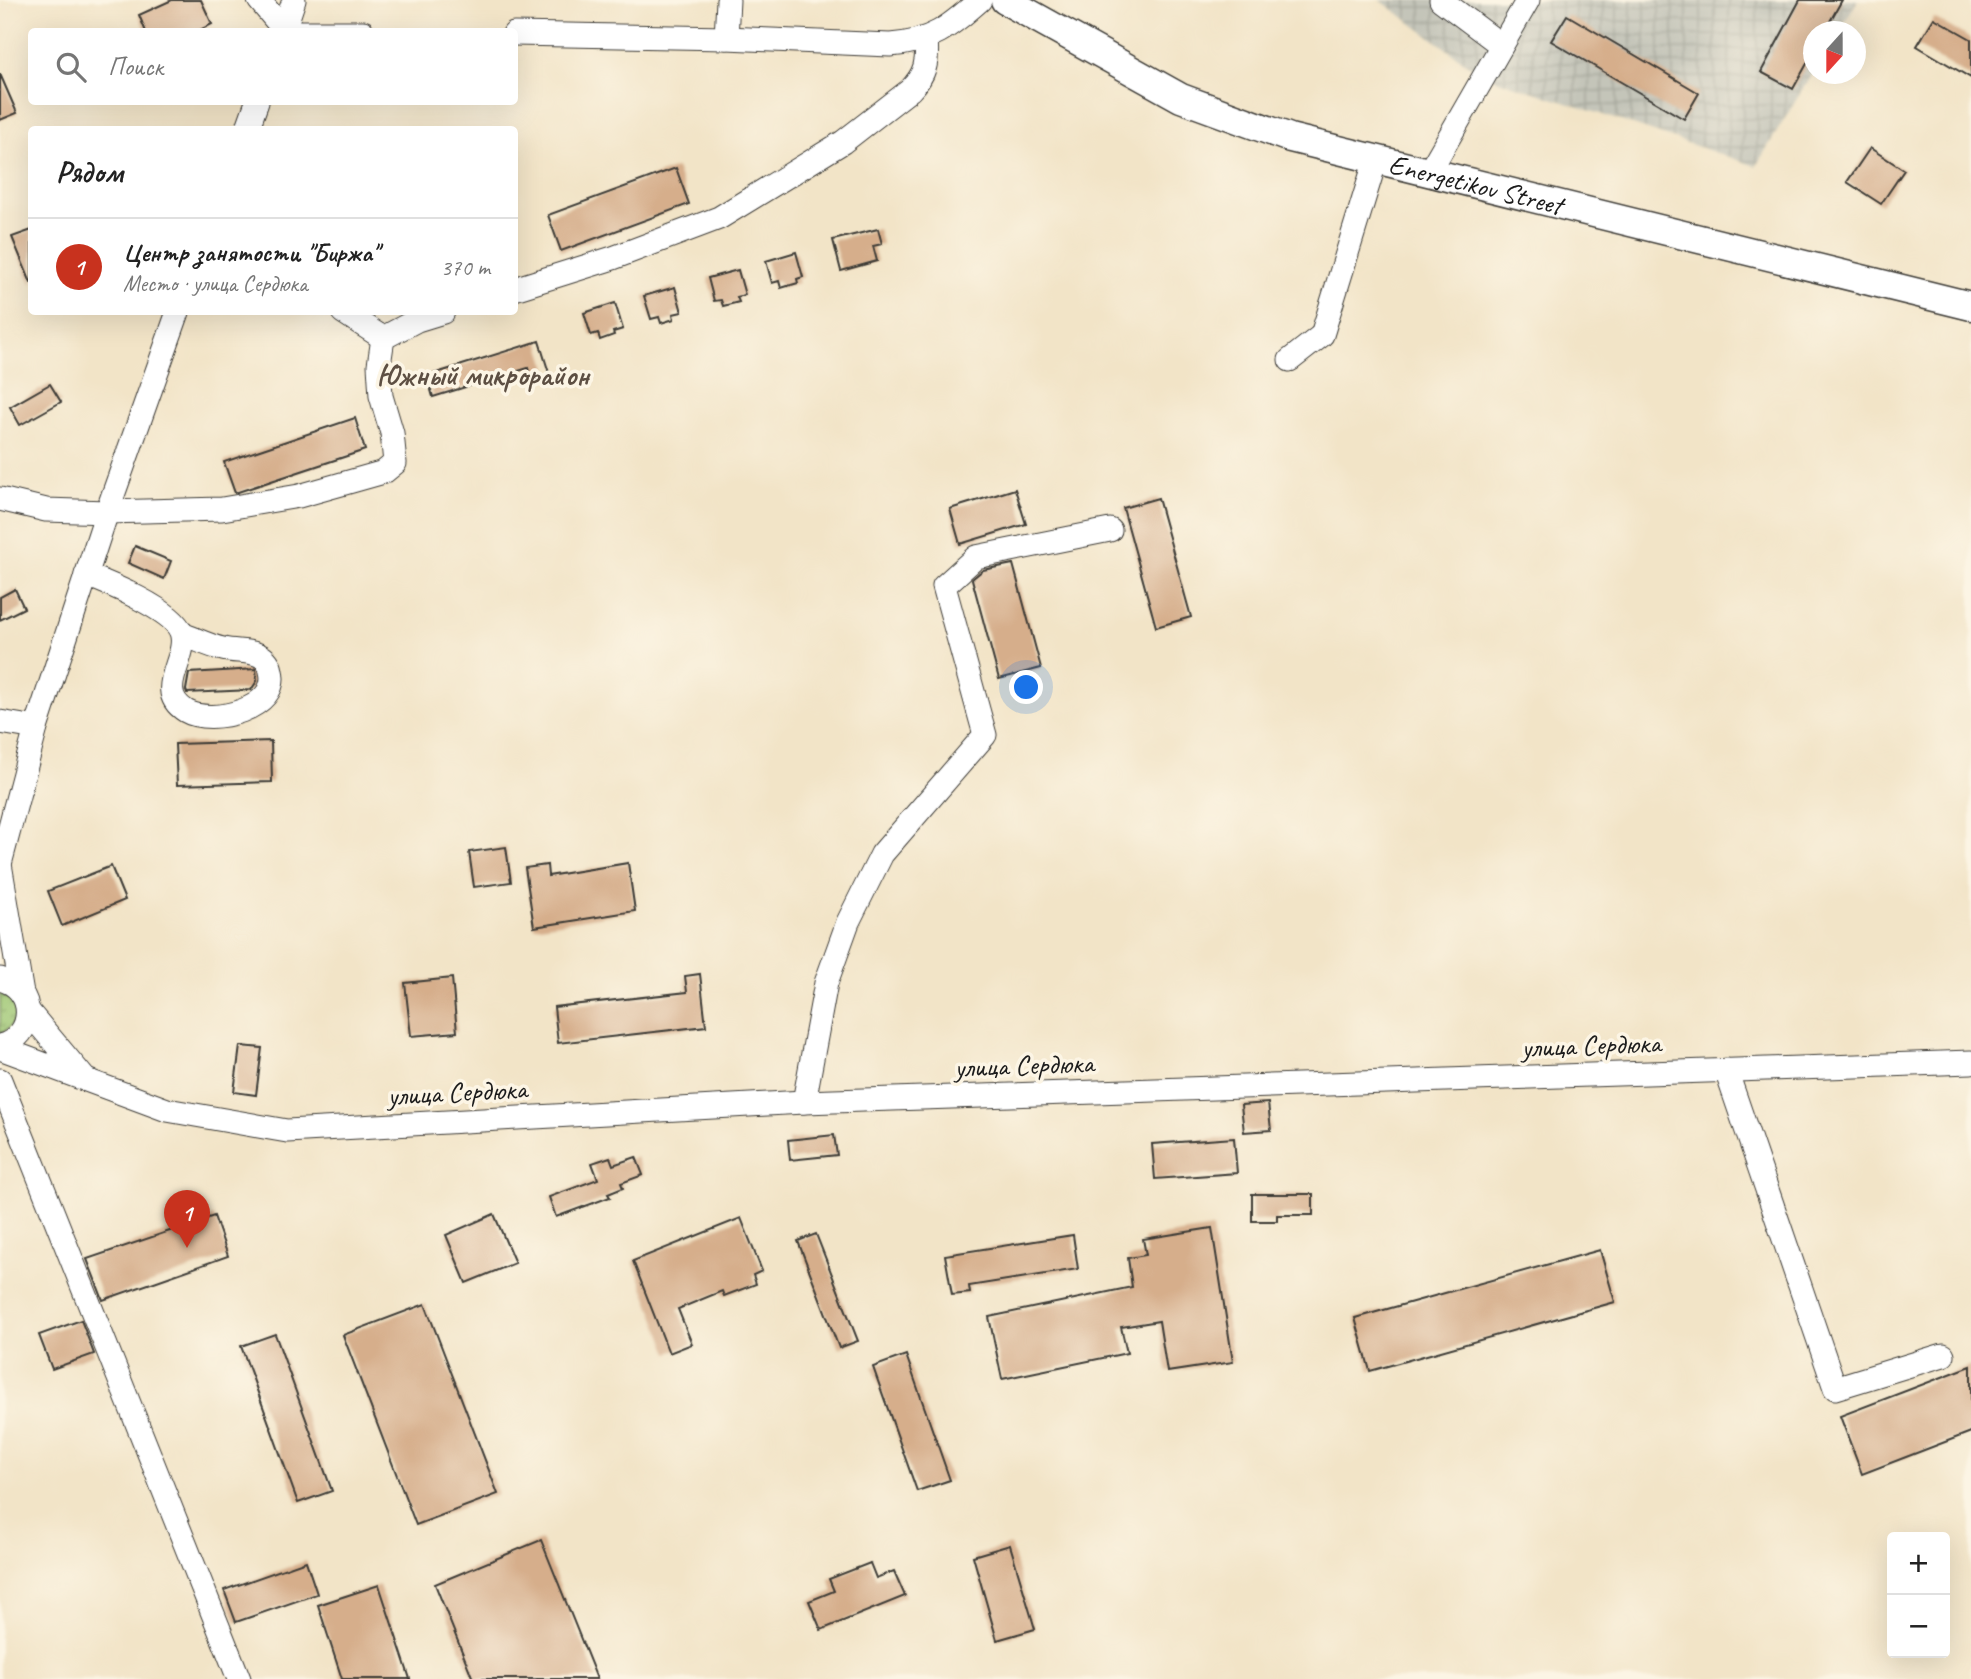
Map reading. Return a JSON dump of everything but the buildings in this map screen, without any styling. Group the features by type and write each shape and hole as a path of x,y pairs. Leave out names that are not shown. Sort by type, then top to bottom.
{"main road":[{"name":"Energetikov Street","path":"1004,0 1181,98 1290,138 1971,306"}],"street":[{"path":"259,0 282,28"},
{"path":"285,28 294,0"},
{"path":"726,38 728,0"},
{"path":"518,34 726,38 890,45 926,39 947,29 980,0"},
{"path":"1441,0 1501,45"},
{"path":"1429,172 1528,0"},
{"path":"518,288 613,258 719,218 776,184 843,142 911,90 926,68 926,39"},
{"path":"248,126 256,105"},
{"path":"1290,360 1322,335 1376,159"},
{"path":"0,1047 16,1039 23,1031 25,1003 0,864 36,728 107,512 177,315"},
{"path":"348,315 383,338"},
{"path":"383,338 416,320 433,315"},
{"path":"0,499 46,510 107,512 222,509 299,496 384,472 396,463 392,433 380,396 379,365 383,338"},
{"path":"804,1102 826,983 848,922 882,854 985,735 944,586 976,557 1110,530"},
{"path":"86,575 125,591 153,607 178,627 182,634 181,652 173,674 172,686 174,698 188,712 211,718 250,707 269,694 273,677 270,663 261,656 216,647 182,634"},
{"path":"0,722 36,728"},
{"path":"0,979 16,986 25,1003 86,1081"},
{"name":"улица Сердюка","path":"0,1047 167,1110 286,1131 804,1102 1971,1062"},
{"path":"1726,1070 1835,1388 1943,1355"},
{"path":"0,1080 239,1679"}],"shaded area":[{"path":"1380,0 1858,0 1845,21 1803,21 1803,84 1806,84 1756,166 1498,80 1473,68"}],"green space":[{"path":"0,993 12,1002 16,1013 12,1025 0,1034"}],"place":[{"name":"Центр занятости \"Биржа\"","path":"187,1248"}],"district":[{"name":"Южный микрорайон","path":"483,375"}]}
